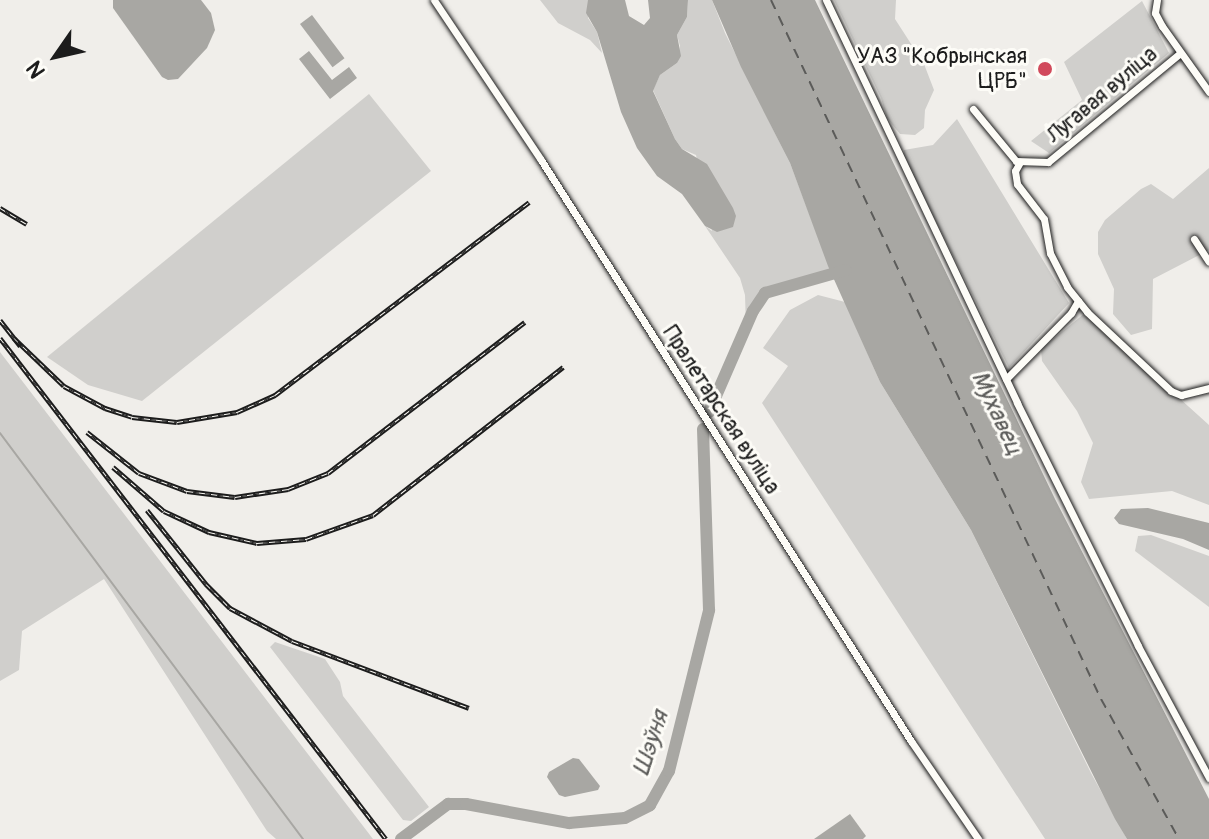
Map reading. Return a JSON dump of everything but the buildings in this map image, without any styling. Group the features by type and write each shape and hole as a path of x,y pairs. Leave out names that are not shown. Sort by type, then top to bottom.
{"street":[{"name":"Пралетарская вуліца","path":"434,0 565,197 903,727 978,839"},
{"path":"826,0 1006,379 1138,646 1209,778"},
{"path":"1157,0 1155,13 1180,53"},
{"name":"Лугавая вуліца","path":"1020,162 1048,162 1060,154 1180,53 1209,92"},
{"path":"973,109 1012,158 1020,162 1015,171 1017,184 1044,219 1050,253 1078,301 1171,391 1181,395 1209,388"},
{"path":"1194,239 1209,262"},
{"path":"1006,379 1071,313 1078,301"}],"shaded area":[{"path":"540,0 588,0 588,18 597,32 602,53 590,40 558,23"},
{"path":"688,0 712,0 725,33 790,163 832,274 765,293 746,327 745,295 740,278 705,226 712,231 696,155 682,149 675,139 653,90 660,75 677,63 680,46 677,35 687,17"},
{"path":"834,0 896,0 895,19 924,64 934,90 925,110 924,128 915,135 900,134 887,118 881,98"},
{"path":"1142,1 1169,53 1049,153 1031,141 1082,100 1064,62"},
{"path":"369,94 431,171 142,401 88,385 47,357"},
{"path":"957,119 1069,303 1009,368 903,155 904,150 933,145"},
{"path":"1209,168 1209,250 1153,279 1152,329 1131,335 1113,314 1114,289 1098,254 1098,232 1105,220 1141,189 1151,184 1173,199"},
{"path":"818,295 845,302 880,382 971,530 1127,839 1045,839 762,403 788,366 763,348 790,310"},
{"path":"1085,313 1209,425 1209,505 1172,491 1089,499 1081,482 1093,443 1077,411 1042,361 1041,349"},
{"path":"0,352 373,839 276,839 267,831 104,579 22,631 19,670 0,681"},
{"path":"1151,535 1209,556 1209,607 1135,551 1138,536"},
{"path":"275,642 325,659 340,682 343,696 429,807 411,821 403,820 270,647"}],"water":[{"path":"113,0 201,0 211,13 215,30 207,48 178,79 168,80 162,77 113,8"},
{"path":"588,0 625,0 629,16 644,25 650,18 648,0 688,0 687,17 677,35 681,56 677,63 660,75 653,91 675,139 682,149 707,164 733,208 736,216 733,227 717,232 705,226 682,194 657,176 637,148 621,112 597,32 586,13"},
{"name":"Мухавец","path":"712,0 815,0 1055,499 1209,799 1209,839 1127,839 1115,819 971,530 880,382 828,266 790,163 741,67"},
{"path":"312,15 344,58 333,67 300,24"},
{"path":"309,51 332,80 349,67 357,78 330,99 299,59"},
{"path":"1148,508 1209,523 1209,550 1183,539 1119,524 1114,518 1121,509"},
{"path":"573,758 579,759 600,786 598,790 565,797 559,795 547,777 549,772"},
{"path":"850,814 866,836 863,839 814,839"}],"waterway":[{"name":"Шэўня","path":"709,412 753,311 765,293 846,270"},
{"name":"Шэўня","path":"401,839 448,804 466,804 569,823 625,818 650,805 669,771 709,610 703,429"},
{"path":"0,433 303,839"}],"ferry route":[{"path":"771,0 1101,699 1179,839"}],"railway":[{"path":"14,338 64,386 105,408 132,417 177,422 237,412 275,395 529,202"},
{"path":"0,208 27,224"},
{"path":"0,320 20,346"},
{"path":"87,432 139,473 187,491 235,497 288,489 328,473 525,322"},
{"path":"0,338 386,839"},
{"path":"113,467 164,511 209,532 257,543 306,539 373,515 563,367"},
{"path":"147,510 206,584 230,608 292,641 469,708"}],"place":[{"name":"УАЗ \"Кобрынская ЦРБ\"","path":"1045,69"}]}
